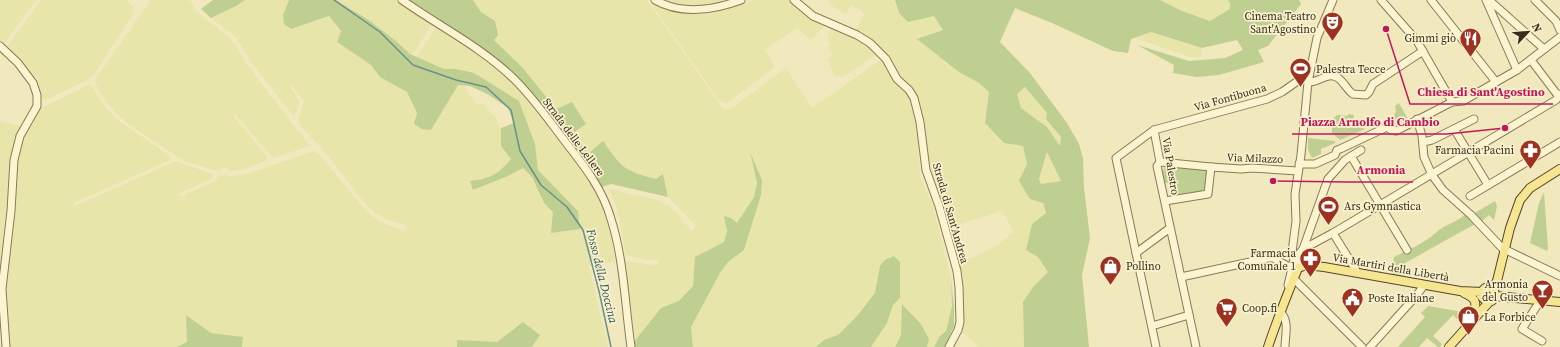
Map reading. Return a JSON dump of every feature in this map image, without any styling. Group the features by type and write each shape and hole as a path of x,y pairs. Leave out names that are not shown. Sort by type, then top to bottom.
{"main road":[{"path":"1449,347 1494,292 1512,223 1520,200 1528,190 1560,169"},
{"name":"Via Martiri della Libertà","path":"1292,268 1313,266 1357,272 1460,291 1482,292 1488,287 1494,292 1515,298 1560,302"},
{"path":"1268,347 1285,298 1294,279 1292,268"},
{"path":"1460,291 1471,296 1476,305 1475,310 1463,327 1461,334"},
{"path":"1482,292 1482,298 1486,301 1494,292 1502,291 1515,298"}],"street":[{"name":"Strada delle Lellere","path":"402,0 485,56 514,79 577,157 596,184 608,207 620,259 630,347"},
{"path":"655,0 674,8 689,9 716,8 741,0"},
{"name":"Strada di Sant'Andrea","path":"794,0 813,16 857,35 870,43 886,60 897,79 909,90 914,98 920,122 926,170 939,206 957,271 960,322 958,330 949,347"},
{"path":"1294,260 1292,252 1296,221 1295,194 1306,80 1317,38 1333,0"},
{"path":"1382,0 1417,41 1452,102"},
{"path":"1431,0 1496,82"},
{"path":"1486,0 1517,70"},
{"path":"1490,0 1544,49"},
{"path":"1535,0 1556,21 1560,30"},
{"path":"1560,37 1517,70 1463,101 1452,102 1417,119 1423,142 1424,157 1432,174 1443,190 1471,215 1502,247 1560,276"},
{"path":"0,46 18,63 33,83 37,95 37,106 20,136 14,160 2,288 6,347"},
{"name":"Via Fontibuona","path":"1154,130 1275,96 1306,80 1312,83 1330,75 1338,78 1353,94 1363,95 1369,92 1373,84 1423,51"},
{"path":"1531,60 1556,93 1560,96"},
{"path":"1285,298 1294,260 1299,252 1556,100 1560,96 1560,91"},
{"name":"Via Milazzo","path":"1160,162 1211,167 1274,170 1298,168 1315,164 1335,155 1338,149 1387,127 1396,131 1417,119"},
{"path":"1423,142 1432,140 1474,119"},
{"path":"1454,129 1488,185"},
{"name":"Via Palestro","path":"1156,347 1116,158 1154,130 1160,162 1157,166 1196,347"},
{"path":"1470,196 1560,142"},
{"path":"1303,249 1328,179 1345,160 1362,150"},
{"path":"1335,155 1345,160"},
{"path":"1351,156 1408,250"},
{"path":"1164,201 1208,194 1211,167"},
{"path":"1440,184 1445,186 1460,202"},
{"path":"1136,253 1170,228"},
{"path":"1333,233 1357,272"},
{"path":"1292,268 1304,253 1314,244"},
{"path":"1181,277 1268,258 1273,258 1292,268"},
{"path":"1294,279 1362,347"},
{"path":"1370,347 1424,285"},
{"path":"1540,301 1522,329 1542,340"},
{"path":"1280,312 1285,316 1285,347"},
{"path":"1152,326 1189,315"}],"shaded area":[{"path":"0,0 36,0 3,45 0,43"},
{"path":"41,0 126,0 133,7 134,13 93,76 86,81 45,100 41,98 37,78 25,68 7,47"},
{"path":"151,0 190,0 197,12 230,38 254,74 310,146 273,158 235,114 233,116 267,156 267,160 247,168 228,171 228,168 223,168 220,169 220,171 184,161 128,124 114,111 100,93 95,82"},
{"path":"245,0 289,0 283,15 284,24 291,29 329,16 341,32 337,42 371,65 380,77 407,92 417,113 431,130 458,85 463,85 476,104 483,104 497,119 498,127 501,128 501,146 511,159 499,173 484,179 470,181 474,190 508,176 523,167 532,177 544,203 553,212 578,210 538,170 535,144 519,101 456,69 444,69 416,57 436,28 483,58 511,81 572,157 603,206 608,222 615,262 589,266 608,347 532,347 540,335 523,322 497,342 458,340 457,347 242,347 243,337 211,333 186,315 187,343 177,347 8,347 4,302 16,165 25,132 41,108 89,85 92,87 104,106 119,121 169,155 170,160 74,203 75,206 176,161 213,174 213,178 178,194 184,198 186,194 216,181 218,175 231,176 247,174 314,151 319,154 366,211 380,222 405,231 406,225 387,220 374,212 363,201 325,152 297,122 304,101 293,87 290,86 300,102 294,117 252,63 234,35 211,18"},
{"path":"336,0 395,0 432,24 415,51 409,54 396,41 370,21"},
{"path":"473,0 647,0 723,109 732,108 786,68 812,108 882,59 892,76 908,93 913,101 918,121 920,177 932,203 951,278 952,306 946,331 940,336 934,347 927,347 929,339 921,324 903,304 901,336 895,347 871,347 887,323 893,305 900,298 880,266 875,293 857,316 838,335 824,340 816,347 693,347 691,327 720,273 728,262 744,250 761,195 762,180 750,154 757,183 754,197 737,223 727,231 724,242 695,257 693,286 679,301 661,309 634,342 624,261 654,265 659,264 657,259 649,260 626,255 617,207 609,189 658,200 669,206 692,231 696,226 668,197 663,175 656,179 633,173 619,163 603,142 589,153 574,136 576,131 572,102 556,109 522,67 494,39 495,21 481,12"},
{"path":"659,0 730,0 708,6 687,7"},
{"path":"752,0 790,0 800,10 825,25 811,40 797,28 765,50 775,67 727,103 724,103 718,99 652,5 656,3 666,10 697,14 713,13"},
{"path":"830,0 895,0 899,13 934,16 943,29 918,39 959,72 979,83 989,92 985,123 1004,143 1023,146 1027,164 1030,199 1043,203 1046,213 1032,224 1038,257 1048,272 1033,287 1023,302 1024,347 979,347 961,331 963,276 957,261 974,257 998,245 1013,232 1010,225 1002,211 948,228 930,166 920,104 912,90 893,65 888,55 871,41 855,32 864,15 861,10 851,5 846,15 829,4"},
{"path":"1160,0 1228,0 1230,3 1230,9 1210,21 1182,11"},
{"path":"832,26 866,42 878,53 846,75 839,77 834,76 828,60 833,54 828,48 831,45 827,37"},
{"path":"1151,32 1202,48 1201,57 1190,57 1135,38"},
{"path":"1025,87 1047,113 1047,120 1061,137 1060,147 1047,127 1021,108 1017,94"},
{"path":"0,121 20,126 14,146 4,227 0,280"},
{"path":"1048,151 1061,182 1041,184 1039,179"}],"green space":[{"path":"213,0 245,0 211,18 201,9"},
{"path":"289,0 336,0 370,21 410,54 444,69 456,69 474,73 519,101 535,144 538,170 578,211 580,229 551,233 553,212 544,203 532,177 523,168 508,176 473,190 470,181 483,179 493,175 502,169 511,159 501,146 501,128 514,123 508,108 489,95 470,86 458,85 431,130 422,129 414,124 417,113 407,92 380,77 371,65 337,42 341,31 329,16 291,29 284,24 283,15"},
{"path":"409,0 473,0 481,12 495,21 498,35 494,40 522,67 556,109 572,102 586,124 576,131 574,136 589,153 603,141 620,163 630,171 656,179 663,174 668,197 611,184 602,187 581,157 511,71 483,49"},
{"path":"895,0 1160,0 1182,11 1210,21 1230,9 1230,3 1228,0 1299,0 1301,4 1268,46 1258,50 1264,62 1219,75 1196,77 1173,73 1174,65 1137,45 1189,61 1225,58 1243,50 1237,40 1202,48 1151,32 1131,39 1128,53 1113,51 1015,8 1000,42 1030,73 1067,123 1079,144 1083,158 1084,188 1090,238 1082,275 1089,347 1024,347 1023,302 1033,287 1048,272 1038,257 1026,250 1032,224 1046,213 1043,203 1030,199 1019,181 1027,164 1023,146 1004,143 985,123 989,92 979,83 959,72 917,39 943,30 934,16 908,22 899,13","holes":["1025,87 1047,113 1046,119 1061,137 1060,146 1047,127 1021,108 1017,94","1047,152 1061,181 1041,184 1039,179"]},
{"path":"1399,103 1408,119 1392,127 1390,126 1396,111 1395,106"},
{"path":"1349,114 1354,115 1353,121 1355,125 1365,129 1340,140 1332,133 1332,120 1337,115 1347,116"},
{"path":"1308,138 1335,141 1335,143 1321,149 1321,154 1312,158 1308,150"},
{"path":"750,152 762,180 761,195 744,250 728,262 720,273 691,327 693,347 634,347 634,342 661,308 679,301 693,286 695,257 724,242 727,231 724,216 731,218 737,223 754,197 757,183"},
{"path":"1165,166 1207,170 1204,191 1171,196 1168,183 1164,182 1162,172"},
{"path":"1544,192 1547,251 1530,243 1539,203"},
{"path":"1495,201 1497,206 1494,220 1489,215 1481,222 1473,214"},
{"path":"1466,214 1477,223 1405,263 1403,277 1391,276 1394,257 1424,242 1442,228"},
{"path":"894,256 900,262 900,298 893,305 887,323 871,347 816,347 824,340 838,335 857,316 875,293 880,266 885,260"},
{"path":"951,278 954,326 945,347 934,347 940,336 946,331 952,306"},
{"path":"902,304 921,324 929,339 927,347 895,347 901,335"},
{"path":"1428,306 1463,312 1457,319 1453,315 1433,336 1442,344 1440,347 1427,338 1419,347 1398,347 1425,317 1421,313"},
{"path":"186,315 211,333 243,337 242,347 177,347 187,342"},
{"path":"523,322 540,335 532,347 457,347 457,340 497,342"}],"waterway":[{"name":"Fosso della Doccina","path":"334,0 380,32 413,65 456,80 486,87 511,110 520,151 541,185 567,207 583,230 599,291 611,347"}],"place":[{"name":"Chiesa di Sant'Agostino","path":"1386,29"},
{"name":"Cinema Teatro Sant'Agostino","path":"1332,42"},
{"name":"Gimmi giò","path":"1471,58"},
{"name":"Palestra Tecce","path":"1301,88"},
{"name":"Piazza Arnolfo di Cambio","path":"1505,128"},
{"name":"Farmacia Pacini","path":"1530,170"},
{"name":"Armonia","path":"1273,181"},
{"name":"Ars Gymnastica","path":"1329,226"},
{"name":"Farmacia Comunale 1","path":"1311,278"},
{"name":"Pollino","path":"1111,286"},
{"name":"Armonia del Gusto","path":"1543,310"},
{"name":"Poste Italiane","path":"1352,318"},
{"name":"Coop.fi","path":"1226,328"},
{"name":"La Forbice","path":"1468,336"}]}
